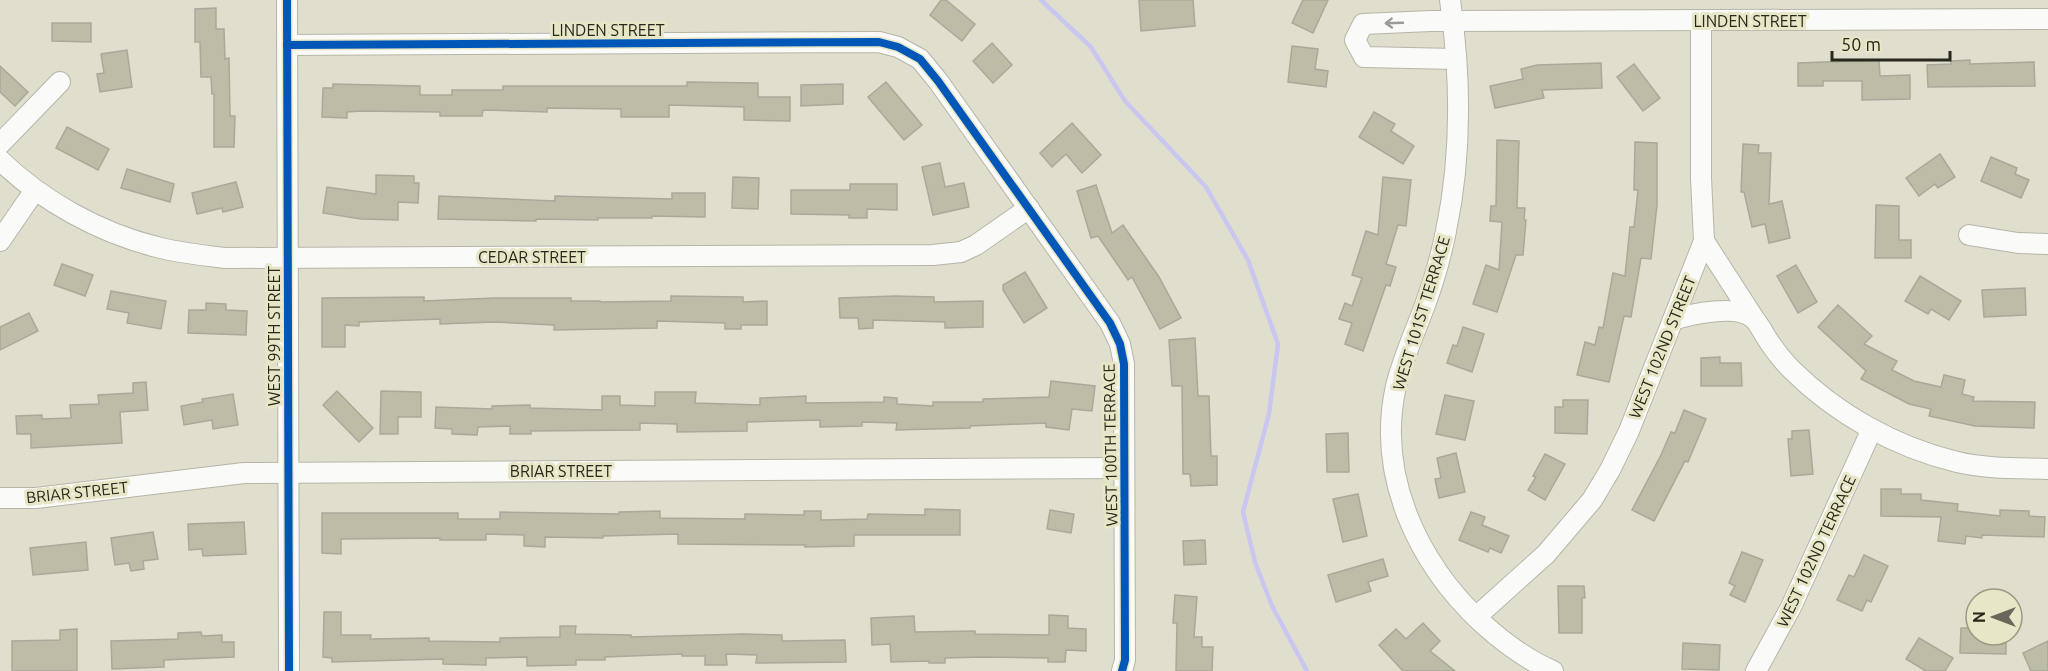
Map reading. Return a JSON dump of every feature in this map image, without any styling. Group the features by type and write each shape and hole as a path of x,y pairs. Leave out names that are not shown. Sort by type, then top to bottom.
{"street":[{"name":"WEST 99TH STREET","path":"287,0 289,671"},
{"name":"WEST 101ST TERRACE","path":"1450,0 1459,127 1455,180 1436,273 1396,387 1392,418 1392,454 1398,488 1410,526 1425,554 1448,587 1476,617 1515,650 1553,671"},
{"name":"LINDEN STREET","path":"1453,21 2048,19"},
{"path":"1453,21 1363,24 1354,40 1364,57 1455,59"},
{"name":"WEST 102ND STREET","path":"1476,617 1546,554 1592,500 1629,431 1704,241 1701,178 1701,21"},
{"name":"LINDEN STREET","path":"287,45 879,42 898,47 920,59 924,64"},
{"name":"WEST 100TH TERRACE","path":"924,64 1110,323 1120,344 1124,364 1125,468 1125,660 1122,671"},
{"path":"0,144 60,82"},
{"name":"CEDAR STREET","path":"0,160 35,190 84,219 156,247 225,258 933,255 961,252 976,245 1029,208"},
{"path":"0,240 35,190"},
{"path":"1969,236 2018,243 2048,244"},
{"path":"1704,241 1753,317 1790,368 1814,391 1840,410 1895,441 1957,462 2003,468 2048,469"},
{"path":"1673,320 1688,315 1729,310 1753,317"},
{"name":"WEST 102ND TERRACE","path":"1756,671 1791,606 1872,429"},
{"name":"BRIAR STREET","path":"0,498 36,498 214,475 288,472 1125,468"}],"building":[{"path":"941,0 946,0 975,24 962,41 930,15"},
{"path":"1139,0 1193,0 1195,26 1141,31"},
{"path":"1303,0 1328,0 1313,33 1292,23"},
{"path":"216,8 216,29 224,29 225,59 229,58 230,116 235,116 234,147 214,147 214,94 212,94 211,77 201,77 200,42 195,42 195,9"},
{"path":"52,23 91,23 91,42 52,41"},
{"path":"992,43 1012,65 993,83 973,61"},
{"path":"1292,46 1318,49 1315,69 1328,71 1326,87 1288,82"},
{"path":"127,50 132,87 100,92 97,74 104,73 101,54"},
{"path":"1879,60 1880,76 1910,75 1910,99 1862,100 1862,81 1823,81 1823,86 1798,86 1798,63"},
{"path":"1970,60 1970,64 2034,62 2035,86 1928,87 1927,65"},
{"path":"1601,63 1602,88 1542,90 1544,98 1495,108 1490,86 1523,79 1521,69 1537,65"},
{"path":"1634,64 1660,98 1643,111 1617,77"},
{"path":"0,66 28,92 15,106 0,92"},
{"path":"687,82 758,83 758,97 790,97 790,121 744,120 744,107 669,105 669,117 621,117 621,109 547,108 547,112 483,110 482,116 440,116 440,112 361,111 347,112 347,118 322,117 323,88 333,88 333,84 420,86 420,95 452,95 452,90 503,90 503,86 687,86"},
{"path":"886,82 922,125 904,140 868,97"},
{"path":"843,84 843,104 801,106 801,85"},
{"path":"1374,112 1395,124 1391,131 1414,146 1403,164 1359,137"},
{"path":"1072,123 1101,155 1082,173 1066,154 1052,167 1040,153"},
{"path":"67,127 109,149 98,170 56,148"},
{"path":"1497,140 1519,141 1517,208 1525,208 1524,220 1526,220 1523,255 1516,255 1497,312 1473,304 1486,265 1499,270 1502,222 1490,221 1491,206 1496,206"},
{"path":"1635,142 1657,143 1657,205 1651,259 1641,258 1631,317 1624,316 1609,382 1577,375 1585,342 1595,345 1599,327 1603,328 1613,273 1625,276 1630,227 1634,227 1638,190 1634,190"},
{"path":"1743,144 1759,145 1758,153 1771,153 1769,204 1782,201 1790,238 1769,243 1765,224 1752,227 1744,192 1741,192"},
{"path":"1940,154 1955,177 1938,188 1935,184 1919,196 1906,178"},
{"path":"1991,157 2017,168 2015,174 2029,180 2021,198 1981,181"},
{"path":"940,163 945,187 964,183 969,207 933,215 922,167"},
{"path":"127,169 174,184 170,202 121,188"},
{"path":"376,175 414,176 414,183 419,183 418,203 398,202 398,220 361,219 323,213 327,187 376,194"},
{"path":"733,177 759,178 758,209 732,208"},
{"path":"1383,177 1411,180 1406,226 1398,225 1386,264 1396,267 1390,286 1386,285 1363,351 1345,344 1352,323 1339,319 1345,303 1352,306 1362,278 1352,275 1366,231 1378,235"},
{"path":"236,182 243,207 223,212 222,208 197,214 192,193"},
{"path":"850,184 897,184 897,210 867,209 867,218 849,218 849,215 791,214 791,190 850,190"},
{"path":"1096,185 1112,233 1123,225 1159,277 1181,318 1160,329 1132,277 1128,280 1098,236 1091,238 1077,191"},
{"path":"672,193 705,193 705,217 652,216 652,218 598,218 598,220 536,219 536,221 438,219 439,196 555,201 555,196 672,199"},
{"path":"1876,205 1899,206 1899,240 1911,240 1911,258 1875,258"},
{"path":"62,264 93,275 85,296 54,285"},
{"path":"1796,265 1817,302 1798,313 1777,276"},
{"path":"1025,272 1047,308 1024,323 1003,290 1003,285"},
{"path":"1920,276 1961,301 1949,320 1931,309 1928,314 1905,301"},
{"path":"2025,288 2026,315 1984,317 1982,290"},
{"path":"111,291 166,301 161,329 127,323 129,313 107,309"},
{"path":"671,296 743,297 743,302 767,301 767,325 741,325 741,329 725,329 725,323 657,321 657,328 554,330 554,325 495,322 440,324 440,319 359,322 359,326 345,325 345,347 322,347 322,298 424,297 424,301 571,298 571,301 600,302 671,301"},
{"path":"934,297 934,302 983,301 983,327 945,328 945,322 873,320 873,328 859,329 858,318 840,318 839,298"},
{"path":"206,303 226,304 226,310 247,311 246,335 188,333 189,310 206,310"},
{"path":"1838,305 1872,336 1864,344 1897,361 1892,370 1914,381 1941,387 1944,375 1965,380 1962,394 1974,397 1973,401 2035,402 2034,428 1975,426 1929,416 1931,409 1909,404 1861,379 1866,371 1818,327"},
{"path":"29,313 38,331 0,350 0,327"},
{"path":"1463,327 1484,334 1472,372 1447,363 1453,345 1457,346"},
{"path":"1195,338 1198,396 1209,396 1211,456 1217,456 1217,485 1191,486 1190,474 1183,474 1182,386 1172,386 1169,340"},
{"path":"1720,357 1720,363 1741,363 1742,386 1701,386 1701,358"},
{"path":"1051,381 1095,386 1092,411 1072,409 1069,430 1046,427 1046,423 896,430 897,423 862,422 862,426 820,427 820,420 747,422 747,431 677,432 677,424 640,423 640,430 531,431 531,434 510,434 510,426 478,427 477,435 452,434 452,429 435,428 436,407 492,409 492,406 530,405 530,408 602,410 602,396 620,396 620,405 655,406 655,392 696,392 695,403 760,405 760,398 806,396 806,403 884,402 884,397 897,398 897,404 933,406 933,402 983,402 983,399 1049,397"},
{"path":"146,382 148,410 120,412 122,443 31,448 31,434 17,434 16,416 42,415 42,419 71,418 70,405 99,404 98,395 133,393 133,383"},
{"path":"337,391 373,428 359,442 323,405"},
{"path":"381,391 421,392 421,417 398,417 398,434 380,434"},
{"path":"233,394 238,425 213,429 212,420 184,425 181,406 203,402 202,399"},
{"path":"1445,395 1474,401 1465,440 1436,434"},
{"path":"1563,400 1588,400 1587,434 1555,433 1555,407 1563,407"},
{"path":"1684,410 1706,419 1688,462 1685,461 1654,521 1632,510 1671,432 1675,433"},
{"path":"1809,430 1813,474 1791,476 1788,439 1792,439 1792,431"},
{"path":"1348,433 1349,472 1327,472 1326,434"},
{"path":"1456,453 1465,492 1439,498 1435,479 1441,478 1437,458"},
{"path":"1545,454 1565,464 1545,500 1528,490"},
{"path":"1881,489 1901,489 1901,494 1921,494 1921,500 1958,504 1957,511 2000,516 2000,510 2029,511 2029,516 2045,517 2044,537 1982,535 1982,538 1966,536 1965,544 1938,541 1941,517 1881,516"},
{"path":"1358,494 1367,536 1343,542 1333,499"},
{"path":"925,509 960,510 960,535 854,535 854,546 805,547 805,545 678,544 678,534 603,536 603,538 545,537 545,547 524,546 524,535 486,534 486,540 341,539 341,554 322,553 322,513 458,513 458,519 500,519 500,512 619,514 619,512 660,511 660,518 745,519 745,514 804,515 804,511 821,511 821,520 867,519 868,514 925,515"},
{"path":"1050,510 1074,514 1071,533 1047,529"},
{"path":"1471,512 1485,517 1482,525 1509,536 1501,553 1490,548 1488,552 1459,540"},
{"path":"244,522 246,554 203,556 202,549 189,550 188,524"},
{"path":"153,532 158,559 143,561 144,569 131,571 129,563 115,565 111,538"},
{"path":"1205,540 1206,564 1184,565 1183,541"},
{"path":"86,542 88,570 33,575 30,548"},
{"path":"1742,552 1763,560 1745,602 1730,595 1735,586 1729,583"},
{"path":"1864,555 1888,566 1871,602 1867,600 1862,611 1837,600 1849,575 1854,577"},
{"path":"1383,559 1388,576 1368,582 1371,591 1336,602 1328,575"},
{"path":"1558,586 1584,586 1582,633 1559,633"},
{"path":"1175,595 1197,597 1194,637 1202,637 1202,647 1213,647 1212,671 1176,671 1177,623 1173,623"},
{"path":"324,612 341,612 341,635 371,635 370,639 429,638 429,641 500,642 500,638 560,637 560,626 576,626 575,634 631,635 631,637 782,635 782,641 845,640 846,662 756,663 757,655 726,654 727,665 705,665 705,656 682,656 682,654 576,660 576,665 527,666 527,657 486,658 486,665 443,664 443,659 332,662 332,658 323,657"},
{"path":"1049,615 1068,616 1068,628 1086,629 1086,651 1066,650 1065,662 1048,662 1048,658 982,657 945,658 945,663 891,662 890,644 872,645 871,618 914,616 915,632 975,631 975,634 1049,635"},
{"path":"1423,623 1440,641 1430,651 1455,671 1403,671 1379,645 1396,629 1406,639"},
{"path":"1961,628 1964,628 1964,647 2006,647 2006,654 1960,653"},
{"path":"77,629 77,671 12,671 12,641 60,640 60,630"},
{"path":"201,632 202,636 222,635 222,642 234,642 234,657 164,660 164,667 112,669 111,641 178,639 178,633"},
{"path":"1919,638 1953,658 1945,671 1926,671 1906,659"},
{"path":"2048,641 2048,671 2031,671 2023,653"},
{"path":"1683,643 1720,645 1719,670 1682,669"}],"waterway":[{"path":"1041,0 1091,47 1125,101 1206,187 1248,260 1278,344 1269,414 1243,512 1255,562 1272,606 1307,671"}],"cycle path":[{"path":"287,0 289,671"},
{"path":"287,45 879,42 898,47 920,59 1110,323 1120,344 1124,364 1125,660 1122,671"}]}
